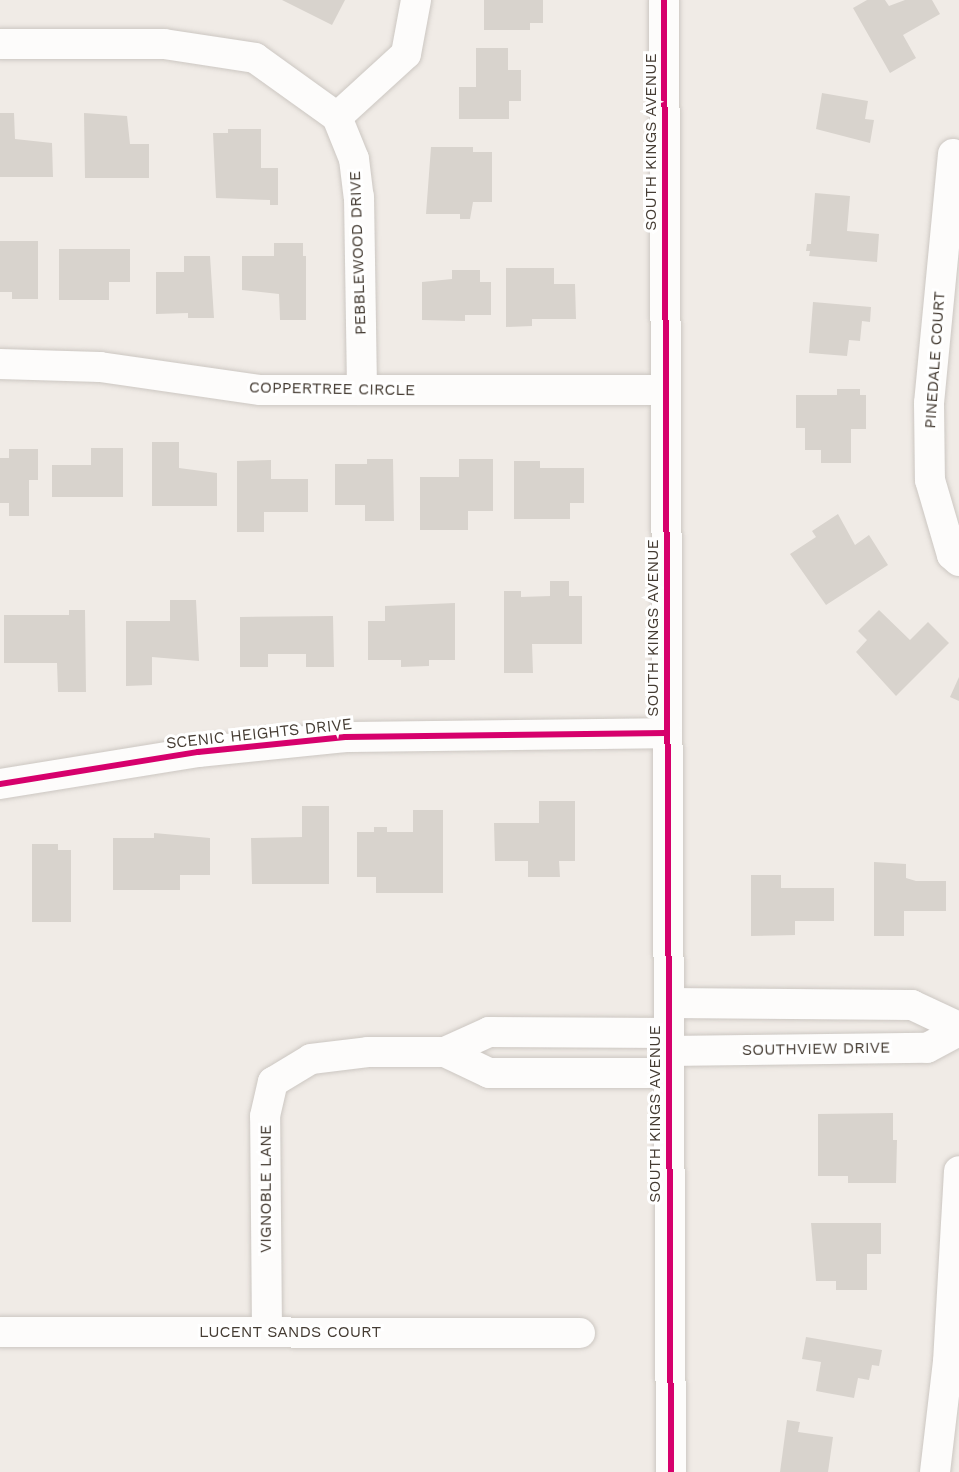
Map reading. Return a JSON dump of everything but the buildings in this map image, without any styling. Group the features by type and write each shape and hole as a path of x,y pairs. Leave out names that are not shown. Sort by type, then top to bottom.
{"street":[{"path":"0,44 164,44 255,58 336,117 406,54 416,0"},
{"name":"SOUTH KINGS AVENUE","path":"664,0 671,1472"},
{"name":"PEBBLEWOOD DRIVE","path":"336,117 354,159 359,197 362,390"},
{"name":"PINEDALE COURT","path":"952,154 929,403 930,480 952,555 959,561"},
{"name":"COPPERTREE CIRCLE","path":"0,364 100,367 260,390 665,390"},
{"name":"SCENIC HEIGHTS DRIVE","path":"0,784 198,752 345,737 666,733"},
{"name":"SOUTHVIEW DRIVE","path":"669,1003 912,1005 959,1029"},
{"name":"SOUTHVIEW DRIVE","path":"668,1052 927,1048 959,1029"},
{"name":"VIGNOBLE LANE","path":"267,1331 265,1116 273,1082 311,1059 368,1052 445,1052 489,1032 668,1052"},
{"name":"VIGNOBLE LANE","path":"445,1052 489,1073 668,1052"},
{"path":"935,1472 948,1362 959,1171"},
{"name":"LUCENT SANDS COURT","path":"0,1332 580,1333"}],"cycle path":[{"path":"664,0 671,1472"},
{"path":"0,784 198,752 345,737 666,733"}]}
